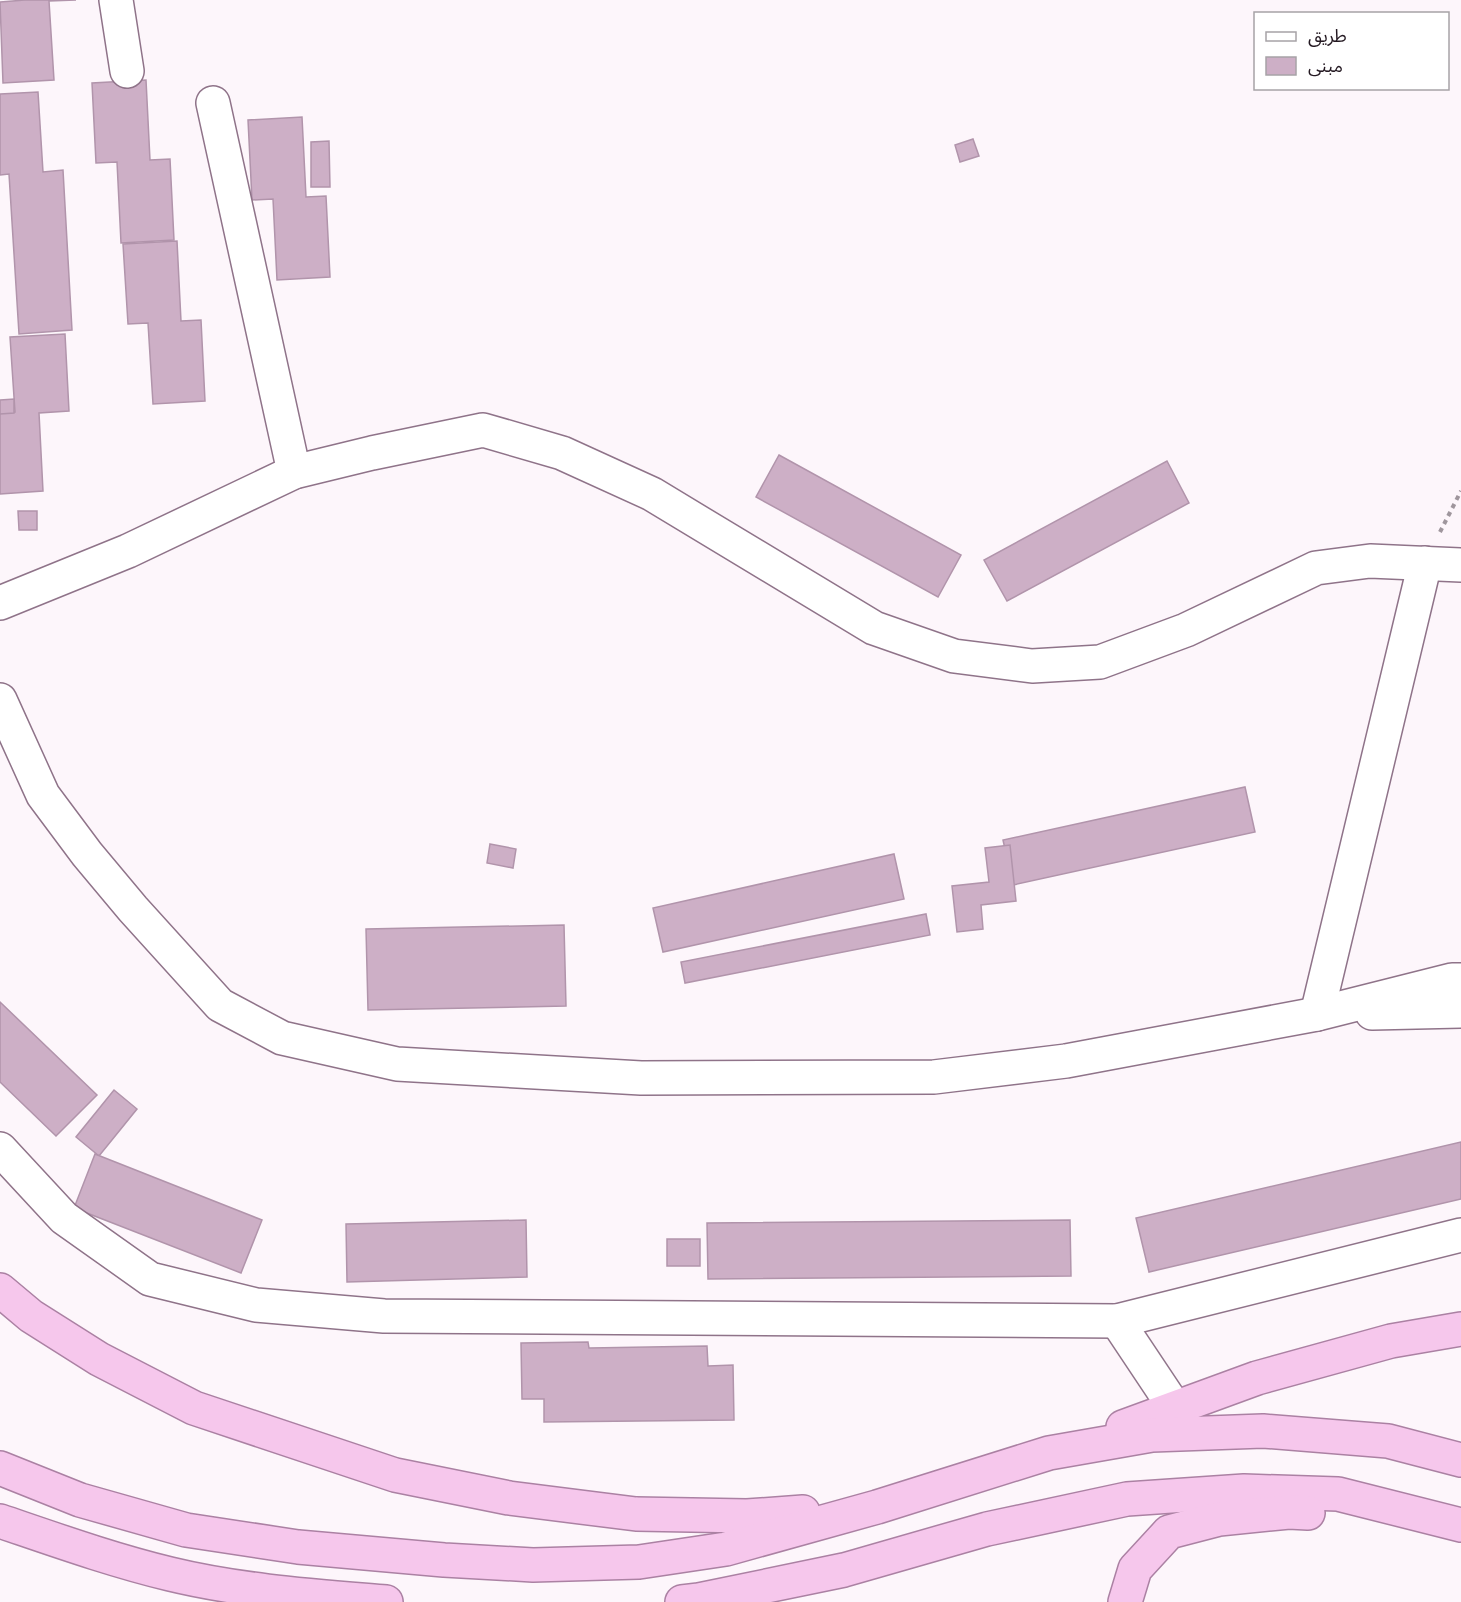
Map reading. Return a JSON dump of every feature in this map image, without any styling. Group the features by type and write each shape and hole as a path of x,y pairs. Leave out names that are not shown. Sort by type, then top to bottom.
{"highway":[{"path":"0,1290 31,1316 99,1359 194,1408 395,1475 509,1498 636,1514 747,1516 877,1507"},
{"path":"0,1468 80,1500 186,1530 298,1547 444,1560 533,1565 639,1562 726,1549 877,1507 1049,1453 1257,1378 1391,1341 1461,1329"},
{"path":"1049,1453 1152,1435 1263,1431 1388,1441 1461,1460"},
{"path":"682,1602 844,1570 987,1529 1127,1498 1244,1491 1338,1494 1449,1521"},
{"path":"1125,1602 1135,1569 1169,1532 1219,1519 1289,1512 1449,1521"},
{"path":"0,1521 76,1547 170,1574 281,1593 386,1602"}],"street":[{"path":"116,0 127,71"},
{"path":"213,103 294,472"},
{"path":"0,603 128,551 294,472 483,429 562,453 652,494 874,628 954,656 1032,666 1100,662 1186,630 1316,568 1370,561 1461,565"},
{"path":"1317,1014 1425,562"},
{"path":"0,700 43,795 87,854 133,909 220,1005 282,1038 398,1064 641,1078 934,1077 1066,1061 1317,1014 1452,980 1461,980"},
{"path":"1317,1014 1461,1011"},
{"path":"0,1149 64,1218 150,1279 256,1305 384,1316 1117,1321 1461,1235"},
{"path":"1117,1321 1175,1408"}],"path":[{"path":"1425,562 1461,491"}],"building":[{"path":"76,0 49,1 54,80 3,83 0,2"},
{"path":"146,80 150,160 170,159 174,240 121,243 117,162 96,163 92,83"},
{"path":"38,92 43,172 63,170 72,330 19,334 9,174 0,175 0,94"},
{"path":"302,117 306,197 326,196 330,277 277,280 273,199 252,200 248,120"},
{"path":"973,139 979,156 960,162 955,145"},
{"path":"329,141 330,187 311,187 311,142"},
{"path":"177,241 181,321 201,320 205,401 153,404 148,323 128,324 123,244"},
{"path":"65,334 69,411 39,413 43,491 0,494 0,412 15,412 10,337"},
{"path":"14,399 14,413 0,414 0,400"},
{"path":"779,455 961,555 938,597 756,497"},
{"path":"1167,461 1189,503 1007,601 984,560"},
{"path":"18,511 37,511 37,530 19,530"},
{"path":"1245,787 1255,832 1013,885 1003,840"},
{"path":"490,844 516,849 513,868 487,863"},
{"path":"1010,845 1016,901 981,905 983,929 957,932 952,886 989,882 985,848"},
{"path":"894,854 904,899 663,952 653,908"},
{"path":"926,914 930,935 685,983 681,962"},
{"path":"564,925 566,1006 368,1010 366,929"},
{"path":"0,1002 97,1095 56,1136 0,1082"},
{"path":"114,1090 137,1109 99,1156 76,1137"},
{"path":"1461,1142 1461,1199 1149,1272 1136,1218"},
{"path":"95,1154 262,1220 241,1273 74,1208"},
{"path":"526,1220 527,1277 347,1282 346,1224"},
{"path":"1070,1220 1071,1276 708,1279 707,1223"},
{"path":"667,1239 700,1239 700,1266 667,1266"},
{"path":"588,1342 589,1348 707,1346 708,1366 733,1365 734,1420 544,1422 544,1399 522,1399 521,1343"}]}
